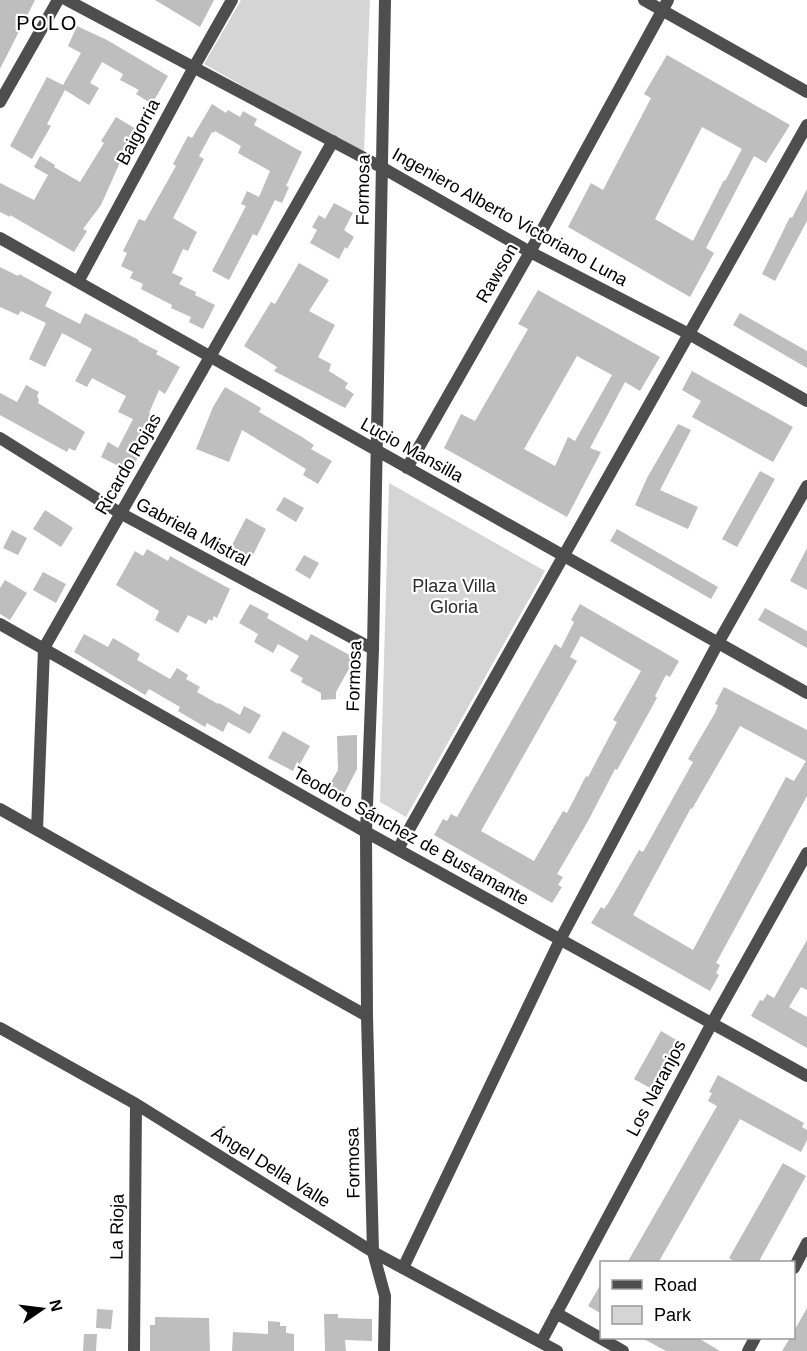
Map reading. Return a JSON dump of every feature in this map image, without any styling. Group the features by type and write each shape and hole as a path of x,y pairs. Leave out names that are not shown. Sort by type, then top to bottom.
{"street":[{"path":"0,102 58,0"},
{"name":"Ingeniero Alberto Victoriano Luna","path":"66,0 333,141 530,252 689,334 807,401"},
{"name":"Baigorria","path":"78,282 232,0"},
{"name":"Formosa","path":"384,1351 385,1296 373,1252 366,832 373,649 385,0"},
{"path":"644,0 665,5 807,92"},
{"name":"Rawson","path":"407,468 530,252 665,5"},
{"path":"398,849 807,125"},
{"name":"Ricardo Rojas","path":"37,830 44,648 333,141"},
{"name":"Lucio Mansilla","path":"0,238 807,693"},
{"name":"Gabriela Mistral","path":"0,438 120,513 373,649"},
{"path":"403,1268 560,940 718,643 807,486"},
{"name":"Teodoro Sánchez de Bustamante","path":"0,624 366,832 807,1076"},
{"path":"0,809 368,1016"},
{"name":"Los Naranjos","path":"541,1342 712,1023 807,853"},
{"name":"Ángel Della Valle","path":"0,1028 136,1104 373,1252 557,1351"},
{"name":"La Rioja","path":"134,1351 136,1104"},
{"path":"795,1266 807,1243"},
{"path":"556,1313 600,1338"},
{"path":"602,1339 623,1351"}],"green space":[{"path":"241,0 370,0 364,151 336,139 204,64"},
{"name":"Plaza Villa Gloria","path":"389,483 545,571 406,817 380,802"}],"building":[{"path":"0,0 35,0 0,69"},
{"path":"155,0 214,0 200,27"},
{"path":"77,26 107,40 168,76 152,104 136,94 139,90 120,80 123,74 102,62 90,83 99,88 89,105 65,90 47,124 51,126 32,159 10,146 47,77 63,85 81,53 68,46"},
{"path":"667,55 790,125 766,163 754,156 706,248 714,253 690,297 568,227 591,183 603,190 651,98 644,94","holes":["702,127 742,149 693,241 655,219"]},
{"path":"212,104 226,113 228,110 240,117 243,111 257,119 254,125 302,152 286,186 289,187 282,203 275,200 257,236 253,234 229,280 212,271 246,206 241,204 247,191 259,197 270,171 238,153 241,146 215,131 212,132 199,156 204,159 173,218 197,232 188,251 183,249 172,273 183,278 179,284 215,305 203,329 189,322 191,317 171,308 172,305 141,289 143,284 130,278 133,272 121,266 127,253 123,251 139,219 145,221 176,166 173,164 188,136 192,138"},
{"path":"116,117 136,129 120,156 122,158 101,205 83,229 87,231 74,252 10,215 10,217 0,212 0,183 34,200 48,175 34,167 40,156 80,182 104,143 101,141"},
{"path":"807,189 807,221 775,281 762,274 790,217 792,218"},
{"path":"334,203 353,213 344,230 354,237 347,249 345,247 339,259 310,243 317,230 312,227 319,215 325,219"},
{"path":"299,263 329,280 309,311 335,325 318,357 331,364 329,371 348,383 345,388 354,394 345,408 274,371 277,367 244,346 271,302 275,304"},
{"path":"0,267 18,276 19,274 52,292 45,306 80,324 85,313 139,340 158,351 156,354 180,367 165,394 159,390 149,413 159,419 130,472 101,457 108,442 118,448 133,419 118,412 126,396 92,378 87,387 75,381 92,349 62,333 45,367 29,359 46,323 21,311 18,315 0,307"},
{"path":"538,290 660,357 640,391 625,382 590,448 601,452 567,517 444,448 461,414 475,421 528,329 518,324","holes":["577,356 612,375 575,441 568,437 555,466 524,449"]},
{"path":"740,313 807,351 807,368 733,325"},
{"path":"692,371 793,427 773,462 692,417 701,401 682,390"},
{"path":"26,385 39,392 38,403 85,432 75,451 69,448 67,452 0,415 0,393 17,402"},
{"path":"225,387 261,408 259,412 314,445 311,449 332,461 318,484 303,475 306,469 242,430 229,462 196,449 213,407"},
{"path":"678,424 691,430 660,490 698,507 688,529 635,505 647,478"},
{"path":"760,471 775,479 737,547 722,539"},
{"path":"284,497 304,508 296,522 276,510"},
{"path":"45,510 73,528 61,547 33,529"},
{"path":"246,518 266,529 252,557 231,547"},
{"path":"617,529 718,587 711,599 610,541"},
{"path":"12,530 27,538 18,555 3,548"},
{"path":"807,548 807,590 790,581"},
{"path":"147,549 168,561 170,556 230,589 217,618 214,616 212,621 209,619 206,624 188,615 178,633 155,620 159,611 116,585 135,551 143,556"},
{"path":"304,555 319,563 310,579 295,570"},
{"path":"43,572 66,584 56,603 33,590"},
{"path":"5,580 27,593 10,620 0,614 0,588"},
{"path":"250,604 269,614 267,618 307,641 311,634 355,658 336,692 336,699 321,700 321,693 301,682 303,678 290,671 299,656 278,644 273,653 254,642 258,634 239,623"},
{"path":"580,604 679,661 670,677 666,675 655,696 657,698 557,874 563,877 558,885 562,887 552,903 434,835 443,819 447,821 451,814 457,817 555,644 561,648 574,622 571,620","holes":["581,636 641,671 613,720 617,722 588,777 586,776 567,813 563,811 534,861 481,831 577,661 570,657"]},
{"path":"765,608 807,631 807,648 758,620"},
{"path":"84,634 108,647 113,638 140,654 137,660 170,679 177,668 188,675 186,679 200,687 197,692 240,715 244,706 261,715 250,734 228,722 223,732 207,723 205,727 178,711 180,707 149,689 145,695 74,652"},
{"path":"724,687 807,730 807,796 716,963 720,965 716,973 719,975 710,991 591,923 601,907 604,909 609,902 639,850 643,852 693,762 688,759 715,713 718,705 715,704","holes":["740,726 806,761 794,781 786,777 693,950 633,915 691,808"]},
{"path":"283,731 310,746 300,764 297,762 293,771 268,758"},
{"path":"357,735 357,769 342,798 327,789 338,770 337,736"},
{"path":"807,940 807,990 801,987 789,1007 807,1017 807,1048 751,1016 760,1000 763,1001 767,994 774,998"},
{"path":"661,1031 678,1041 652,1089 634,1079"},
{"path":"718,1075 804,1123 802,1127 807,1130 807,1140 801,1152 740,1119 659,1261 628,1261 717,1106 708,1101 712,1093 709,1092"},
{"path":"783,1163 806,1176 759,1261 734,1261 729,1258"},
{"path":"600,1285 600,1313 588,1306"},
{"path":"807,1308 807,1351 782,1351 789,1339 795,1339 795,1329"},
{"path":"97,1309 113,1310 111,1329 96,1328"},
{"path":"324,1314 338,1314 338,1318 372,1319 372,1341 345,1340 346,1351 325,1351"},
{"path":"155,1317 209,1318 210,1351 150,1351 150,1325 155,1325"},
{"path":"268,1321 280,1322 280,1326 286,1326 286,1333 294,1334 294,1351 232,1351 233,1332 268,1334"},
{"path":"84,1334 97,1334 96,1351 83,1351"},
{"path":"644,1339 700,1339 720,1351 666,1351"}],"district":[{"name":"POLO","path":"47,23"}]}
